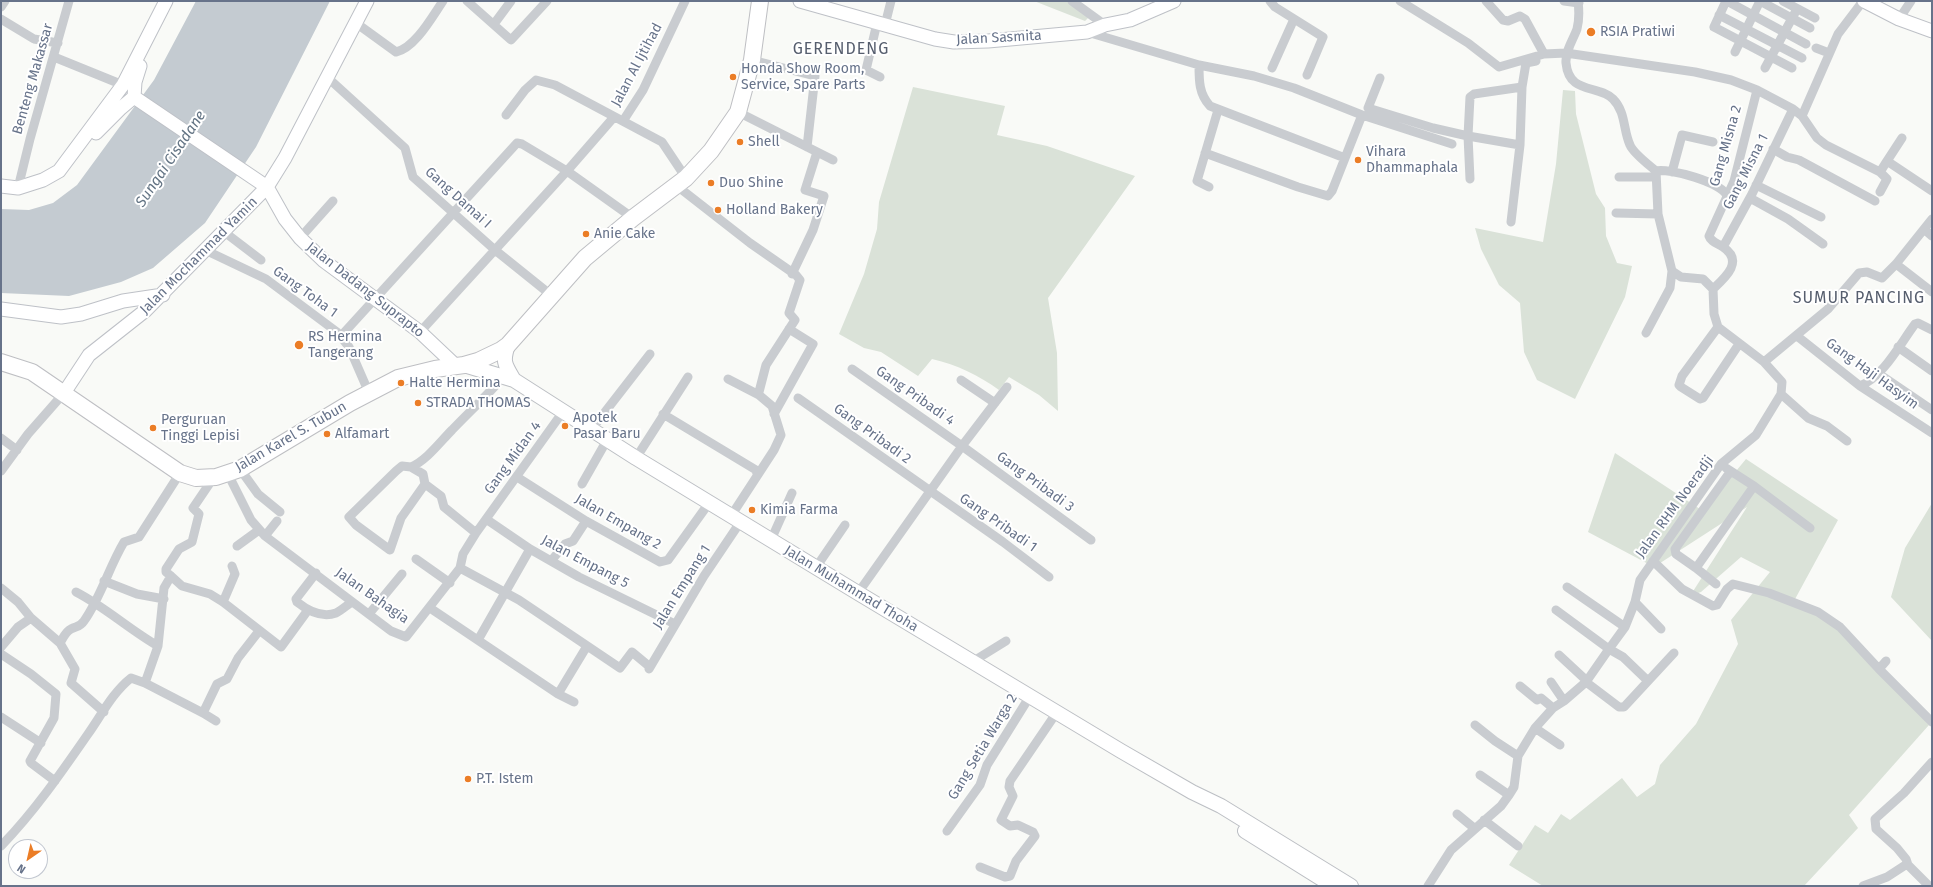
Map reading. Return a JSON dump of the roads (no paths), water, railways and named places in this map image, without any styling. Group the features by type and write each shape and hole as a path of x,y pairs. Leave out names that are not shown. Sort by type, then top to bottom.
{"highway":[{"path":"508,345 551,295 586,258 633,218 681,182 711,151 738,112 752,60 760,1"},
{"name":"Jalan Karel S. Tubun","path":"1,362 32,372 180,472 196,478 227,473 398,378 435,369 460,366 490,355 508,345"}],"main road":[{"name":"Jalan Muhammad Thoha","path":"508,345 504,356 504,363 508,378"},
{"name":"Jalan Muhammad Thoha","path":"460,366 508,378 709,503 972,662 1192,792 1221,806 1351,886"},
{"name":"Jalan Muhammad Thoha","path":"1192,792 1198,800 1332,886"}],"street":[{"path":"1,7 5,1"},
{"name":"Benteng Makassar","path":"18,188 30,139 69,1"},
{"path":"1,186 18,188 43,180 59,171 123,85 166,1"},
{"path":"267,187 356,24 367,1"},
{"path":"356,24 396,52 404,50 422,31 443,1"},
{"path":"467,1 511,40 547,1"},
{"path":"494,24 511,1"},
{"name":"Jalan Al Ijtihad","path":"420,332 567,171 618,119 643,90 686,1"},
{"name":"Jalan Sasmita","path":"800,1 881,24 954,42 988,41 1097,28 1130,20 1174,1"},
{"path":"880,77 866,70 881,24 891,1"},
{"path":"1072,1 1097,28 1198,65 1254,76 1426,131 1452,144"},
{"path":"1270,1 1275,7 1323,37 1307,75"},
{"path":"1400,1 1468,43 1499,67 1535,59 1566,55"},
{"path":"1486,1 1503,20 1508,21 1520,16 1525,18 1544,54"},
{"path":"1564,1 1579,2 1577,27 1566,55 1566,64 1572,80 1586,89 1602,92 1613,99 1621,112 1630,146 1656,174 1658,214 1672,272 1670,288 1646,333"},
{"path":"1792,68 1714,27 1727,1 1806,44"},
{"path":"1735,52 1760,1 1810,28"},
{"path":"1783,1 1815,18"},
{"path":"1899,19 1911,1"},
{"path":"1802,116 1838,34 1867,2 1899,19 1932,31"},
{"path":"1765,68 1797,9"},
{"path":"1720,15 1802,58"},
{"path":"1,19 34,39 58,43"},
{"path":"1272,68 1294,19"},
{"path":"84,139 98,132 120,108 136,98 135,82 146,54 150,32"},
{"path":"1816,48 1829,53"},
{"path":"1535,59 1544,54 1566,55 1695,72 1731,80 1757,90 1802,116 1817,138 1826,145 1880,172 1887,179 1880,192"},
{"path":"54,57 123,85"},
{"path":"752,60 814,76 807,147"},
{"path":"1511,222 1520,145 1522,87 1525,61"},
{"path":"1198,65 1199,87 1204,99 1210,106 1345,158"},
{"name":"Gang Damai I","path":"327,77 405,148 413,177 495,250 551,295"},
{"path":"1206,153 1325,196 1332,192 1345,158 1366,113 1380,78"},
{"path":"506,115 525,90 536,80 555,86 662,142 681,182 792,274 796,275 800,280 789,312 796,320 766,365 758,392 759,395"},
{"path":"1470,179 1468,136 1470,97 1472,94 1522,87"},
{"name":"Gang Misna 2","path":"1723,247 1710,240 1709,236 1734,181 1757,90"},
{"name":"Jalan Dadang Suprapto","path":"136,98 267,187 285,219 300,238 324,261 420,332 460,366"},
{"name":"Gang Misna 1","path":"1723,247 1750,198 1792,109"},
{"path":"1209,187 1197,181 1218,110"},
{"path":"738,112 833,160"},
{"path":"1366,113 1426,131 1468,136 1520,145"},
{"path":"1672,172 1682,135 1713,142"},
{"path":"1880,172 1902,138"},
{"name":"Gang Toha 1","path":"205,250 266,279 341,336 377,299 517,143 522,144 567,171"},
{"path":"1773,150 1787,157 1799,160 1875,201"},
{"path":"792,274 813,230 824,196 805,190 817,152"},
{"path":"1887,162 1932,191"},
{"path":"1619,177 1656,174 1664,170 1710,183 1724,190 1727,196"},
{"path":"567,171 633,218"},
{"path":"1756,185 1821,217"},
{"name":"Jalan Mochammad Yamin","path":"64,393 89,355 163,295 267,187"},
{"path":"1750,198 1788,219 1823,244"},
{"path":"300,238 333,201"},
{"path":"1616,213 1658,214"},
{"path":"1764,362 1828,309 1859,273 1867,272 1882,278 1896,264 1932,219"},
{"path":"1924,229 1932,236"},
{"path":"223,231 261,260"},
{"path":"1713,289 1723,280 1732,267 1733,259 1730,253 1723,247"},
{"path":"1896,264 1932,292"},
{"path":"1672,272 1682,276 1703,279 1713,289 1714,314 1718,327 1764,362 1782,382 1781,394 1808,418 1827,426 1847,441"},
{"path":"1,309 61,316 81,314 123,301 163,295"},
{"path":"1860,386 1868,383 1879,374 1918,322 1932,330"},
{"path":"1718,327 1700,354 1688,367 1679,385 1689,393 1702,399 1739,344"},
{"path":"774,414 813,344 811,341 789,329"},
{"path":"341,336 350,347 369,393"},
{"name":"Gang Haji Hasyim","path":"1797,336 1860,386 1932,433"},
{"path":"1898,347 1932,371"},
{"path":"591,430 650,354"},
{"name":"Gang Pribadi 4","path":"852,369 962,446"},
{"path":"1879,374 1932,410"},
{"path":"636,458 688,377"},
{"path":"411,467 429,453 486,397 508,378"},
{"name":"Jalan Empang 1","path":"586,646 620,668 632,652 650,668 736,518 757,474 774,450 781,436 772,406 759,395 728,379"},
{"path":"961,380 995,403"},
{"path":"858,593 962,446 1007,387"},
{"path":"1,471 28,434 64,393"},
{"name":"Jalan RHM Noeradji","path":"1428,886 1451,850 1474,828 1501,806 1509,795 1514,786 1518,756 1535,728 1553,708 1564,701 1586,681 1610,649 1625,627 1635,602 1640,580 1721,464 1728,456 1756,435 1781,394"},
{"name":"Gang Pribadi 2","path":"798,398 930,492"},
{"name":"Gang Midan 4","path":"486,519 562,412"},
{"path":"663,414 756,470 757,474"},
{"path":"1,438 17,450"},
{"path":"582,484 607,440"},
{"name":"Gang Pribadi 3","path":"962,446 1091,540"},
{"path":"1721,464 1730,472 1754,486 1810,528"},
{"path":"426,484 400,518 390,550 356,525 349,517 402,466 411,467 424,474 426,484 441,496 444,506 476,533"},
{"path":"60,643 68,631 80,626 95,602 124,542 139,537 180,472"},
{"path":"1716,584 1676,554 1675,549 1730,472"},
{"path":"237,546 262,533 278,517 258,494 227,473 193,508 199,514 194,539 189,545 179,549 166,569 166,572 182,586 210,594 223,602 281,647 308,610"},
{"name":"Jalan Bahagia","path":"227,473 251,520 262,533 352,602 391,630 406,637 460,568 463,554 486,519"},
{"name":"Jalan Empang 2","path":"517,477 586,521 660,562 668,560 709,503"},
{"path":"1696,568 1754,486"},
{"path":"771,540 792,492"},
{"name":"Gang Pribadi 1","path":"930,492 1003,542 1049,577"},
{"name":"Jalan Empang 5","path":"486,519 551,561 602,589 675,624"},
{"path":"551,561 565,544 573,541 586,521"},
{"path":"823,571 824,568 819,563 845,525"},
{"path":"478,640 506,593 530,548"},
{"path":"416,559 450,582"},
{"path":"1653,561 1682,589 1713,606 1717,605 1727,589 1733,584 1769,593 1818,612 1840,627 1879,669 1932,722"},
{"path":"223,602 235,574 232,566"},
{"path":"460,568 520,600 586,646 558,694"},
{"path":"316,573 296,600 308,610 328,614 336,613 352,602"},
{"path":"369,614 402,574"},
{"path":"145,683 158,646 164,588 171,576"},
{"path":"104,581 137,594 164,599"},
{"path":"1566,586 1625,627"},
{"path":"1,588 18,602 31,618 60,643 75,669 71,683 104,712"},
{"path":"76,592 95,602 134,632 158,646"},
{"path":"1635,602 1661,629"},
{"path":"430,608 558,694 574,702"},
{"path":"1556,610 1623,657 1648,681"},
{"path":"1,647 18,627 31,618"},
{"path":"203,713 217,684 227,679 238,658 259,631"},
{"path":"972,662 1006,641"},
{"path":"1559,655 1586,681 1622,708 1627,705 1674,653"},
{"path":"1,654 31,674 56,694 54,718 31,759 31,763 55,781"},
{"path":"1879,669 1886,661"},
{"path":"1,846 55,781 104,712 114,695 131,678 145,683 216,721"},
{"path":"1551,682 1564,701"},
{"path":"1520,686 1537,700 1541,698 1553,708"},
{"name":"Gang Setia Warga 2","path":"947,832 980,785 988,765 1030,696"},
{"path":"980,867 1005,877 1010,876 1016,861 1035,836 1034,832 1018,825 1010,826 1002,820 1013,796 1009,787 1010,781 1057,712"},
{"path":"1,717 41,743"},
{"path":"1475,725 1495,741 1518,756"},
{"path":"1535,728 1560,745"},
{"path":"1929,886 1907,864 1906,859 1897,848 1876,829 1875,819 1904,793 1932,762"},
{"path":"1480,775 1509,795"},
{"path":"1457,814 1474,828"},
{"path":"1484,820 1518,846"},
{"path":"1864,886 1887,877 1907,864"}],"water":[{"name":"Sungai Cisadane","path":"196,1 330,1 256,147 205,223 153,268 121,282 69,296 1,293 1,209 29,210 53,203 77,185 154,80"}],"place":[{"name":"RSIA Pratiwi","path":"1591,32"},
{"name":"Honda Show Room, Service, Spare Parts","path":"733,77"},
{"name":"Shell","path":"740,142"},
{"name":"Vihara Dhammaphala","path":"1358,160"},
{"name":"Duo Shine","path":"711,183"},
{"name":"Holland Bakery","path":"718,210"},
{"name":"Anie Cake","path":"586,234"},
{"name":"RS Hermina Tangerang","path":"299,345"},
{"name":"Halte Hermina","path":"401,383"},
{"name":"STRADA THOMAS","path":"418,403"},
{"name":"Apotek Pasar Baru","path":"565,426"},
{"name":"Perguruan Tinggi Lepisi","path":"153,428"},
{"name":"Alfamart","path":"327,434"},
{"name":"Kimia Farma","path":"752,510"},
{"name":"P.T. Istem","path":"468,779"}],"district":[{"name":"GERENDENG","path":"841,50"},
{"name":"SUMUR PANCING","path":"1859,299"}]}
